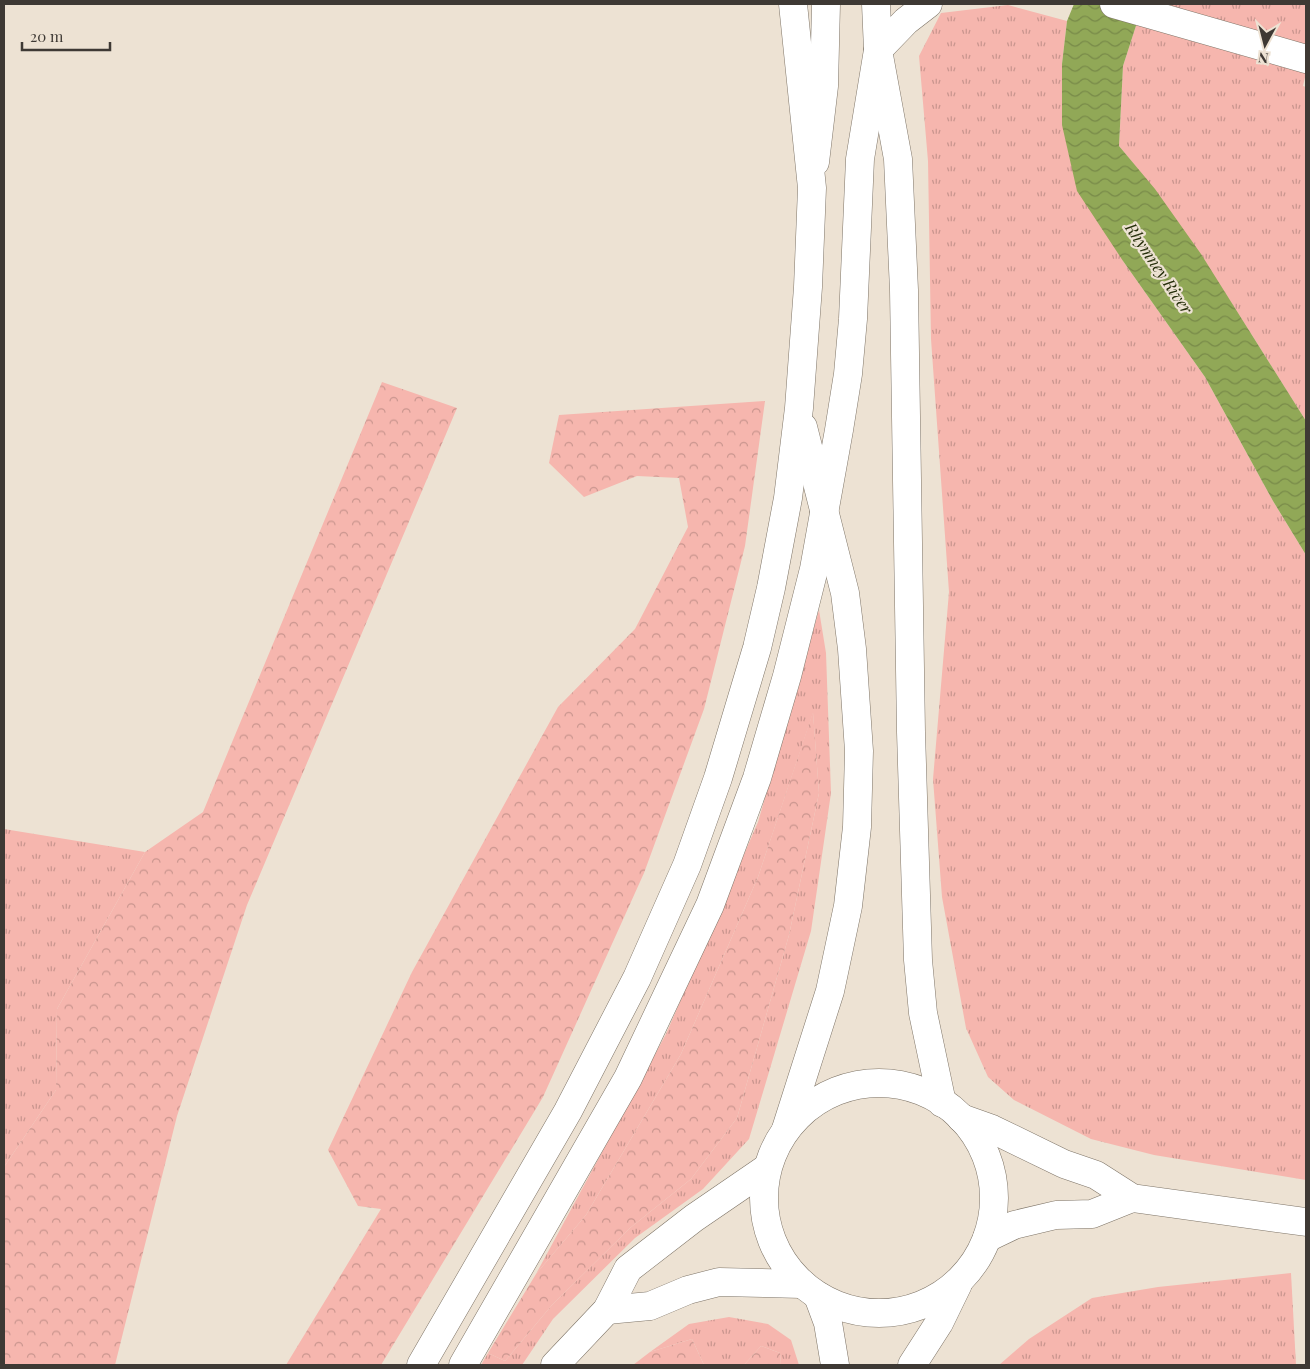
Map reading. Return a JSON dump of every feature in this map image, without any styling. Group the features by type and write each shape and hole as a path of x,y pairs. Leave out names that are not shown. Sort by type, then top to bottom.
{"main road":[{"path":"793,4 812,188"},
{"path":"421,1365 586,1076 637,978 687,865 718,778 757,648 781,537 799,408 808,287 812,188 824,86 826,4"},
{"path":"876,4 878,50 898,159 904,300 911,732 918,960 926,1034 952,1111 977,1138 988,1162 994,1187 993,1213 987,1238 971,1267 960,1280 939,1323 912,1365"},
{"path":"463,1365 628,1078 710,905 741,826 772,730 814,568 824,513 848,374 856,272 860,159 878,50 906,20 928,4"},
{"path":"1114,4 1306,59"},
{"path":"799,408 824,513 839,564 851,634 858,734 857,827 848,906 830,991 786,1129 775,1148 767,1168 764,1202 765,1219 772,1243 785,1265 810,1290 835,1305 853,1310 892,1313 929,1302 960,1280"},
{"path":"786,1129 806,1109 831,1093 859,1085 888,1083 917,1090 952,1111 992,1128 1064,1164 1096,1175 1132,1198 1306,1222"},
{"path":"555,1365 607,1310 628,1269 694,1218 767,1168"},
{"path":"987,1238 1014,1225 1056,1216 1092,1214 1132,1198"},
{"path":"607,1310 650,1306 688,1290 719,1282 810,1290"},
{"path":"810,1290 828,1323 835,1365"}],"green space":[{"path":"1143,4 1306,4 1306,73 1303,86 1306,87 1306,421 1194,246 1145,178 1119,146 1123,66"},
{"path":"1008,5 1067,21 1062,64 1123,261 1205,377 1273,501 1306,555 1306,1180 1154,1155 1091,1139 1014,1100 988,1077 966,1028 942,897 933,779 949,592 931,339 928,161 919,56 941,13"},
{"path":"382,382 457,408 247,905 177,1116 115,1365 4,1365 4,1167 56,1090 57,1009 145,852 203,812"},
{"path":"765,401 745,546 704,709 644,873 543,1097 381,1365 286,1365 381,1209 358,1206 328,1150 412,972 558,707 635,629 688,527 679,478 637,476 584,497 549,463 559,415"},
{"path":"819,610 826,653 831,793 811,931 749,1139 703,1189 635,1238 553,1319 522,1365 481,1365 488,1353 505,1361 552,1305 630,1228 691,1179 737,1118 789,935 819,793 813,713 758,877 681,1054 586,1215 536,1274 666,1034 758,822"},
{"path":"813,712 819,793 789,935 737,1118 691,1179 630,1228 552,1305 505,1361 488,1353 536,1274 586,1215 681,1054 758,877"},
{"path":"4,829 145,852 57,1009 56,1090 4,1167"},
{"path":"1291,1273 1296,1365 999,1365 1029,1339 1092,1298 1158,1287"},
{"path":"729,1317 768,1324 791,1340 799,1365 781,1365 780,1353 761,1346 744,1365 704,1365 692,1339 650,1352 689,1324"},
{"path":"692,1339 704,1365 633,1365 650,1352"},
{"path":"761,1346 780,1353 781,1365 744,1365"}],"water":[{"name":"Rhymney River","path":"1074,4 1143,4 1123,66 1119,146 1155,189 1201,254 1306,421 1306,555 1273,501 1205,377 1123,261 1077,191 1062,125 1062,64 1067,21"}]}
